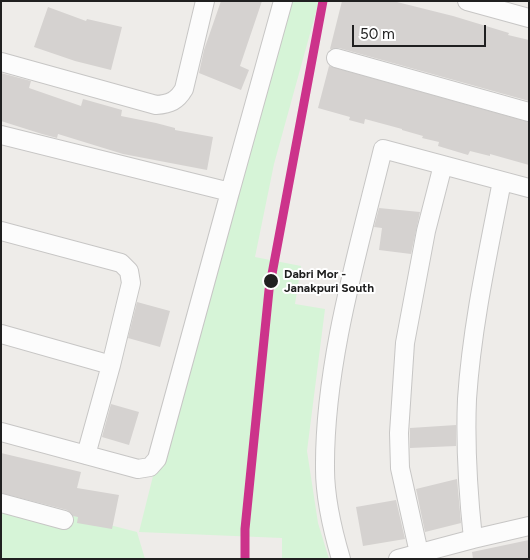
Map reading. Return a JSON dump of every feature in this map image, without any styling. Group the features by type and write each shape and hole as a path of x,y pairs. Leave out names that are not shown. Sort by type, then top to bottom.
{"street":[{"path":"1,62 156,105 169,104 179,98 184,89 205,1"},
{"path":"1,432 138,468 150,467 157,459 283,1"},
{"path":"467,1 529,18"},
{"path":"336,58 529,112"},
{"path":"1,134 230,192"},
{"path":"341,559 333,531 325,470 329,397 344,309 383,149 529,188"},
{"path":"419,553 400,468 399,433 405,343 426,231 443,165"},
{"path":"463,547 467,398 476,317 502,181"},
{"path":"1,231 121,263 129,271 131,283 111,365 86,454"},
{"path":"1,334 111,365"},
{"path":"1,503 64,520"},
{"path":"398,559 419,553 463,547 529,526"}],"green space":[{"path":"287,1 319,1 274,164 255,257 301,266 295,304 325,309 307,451 318,523 329,559 282,559 282,538 139,532 165,428"},
{"path":"1,497 137,532 145,559 1,559"}],"building":[{"path":"221,1 262,1 240,66 249,70 241,90 199,73 204,50"},
{"path":"342,1 393,1 453,16 509,33 508,35 529,40 529,101 339,48 330,49"},
{"path":"48,7 86,21 87,19 122,27 111,70 75,61 34,47"},
{"path":"329,66 529,122 529,165 490,154 490,156 470,151 468,155 438,146 439,142 422,138 423,136 402,129 365,119 364,124 349,120 350,117 318,108"},
{"path":"1,73 31,81 29,88 81,106 83,99 122,110 121,116 156,123 175,128 175,130 213,137 207,170 123,154 58,134 57,138 1,121"},
{"path":"379,208 420,212 411,254 379,250 382,228 374,227"},
{"path":"137,302 170,311 160,347 128,338"},
{"path":"111,404 139,412 129,445 102,437"},
{"path":"456,425 456,446 410,448 410,428"},
{"path":"1,453 81,472 77,488 119,495 112,529 77,523 78,517 73,516 67,510 1,493"},
{"path":"457,479 461,523 425,532 416,489"},
{"path":"396,500 405,539 363,546 356,507"},
{"path":"529,540 529,559 473,559 472,552"}],"transit line":[{"path":"245,559 245,529 269,290 323,1"}],"place":[{"name":"Dabri Mor - Janakpuri South","path":"271,281"}]}
